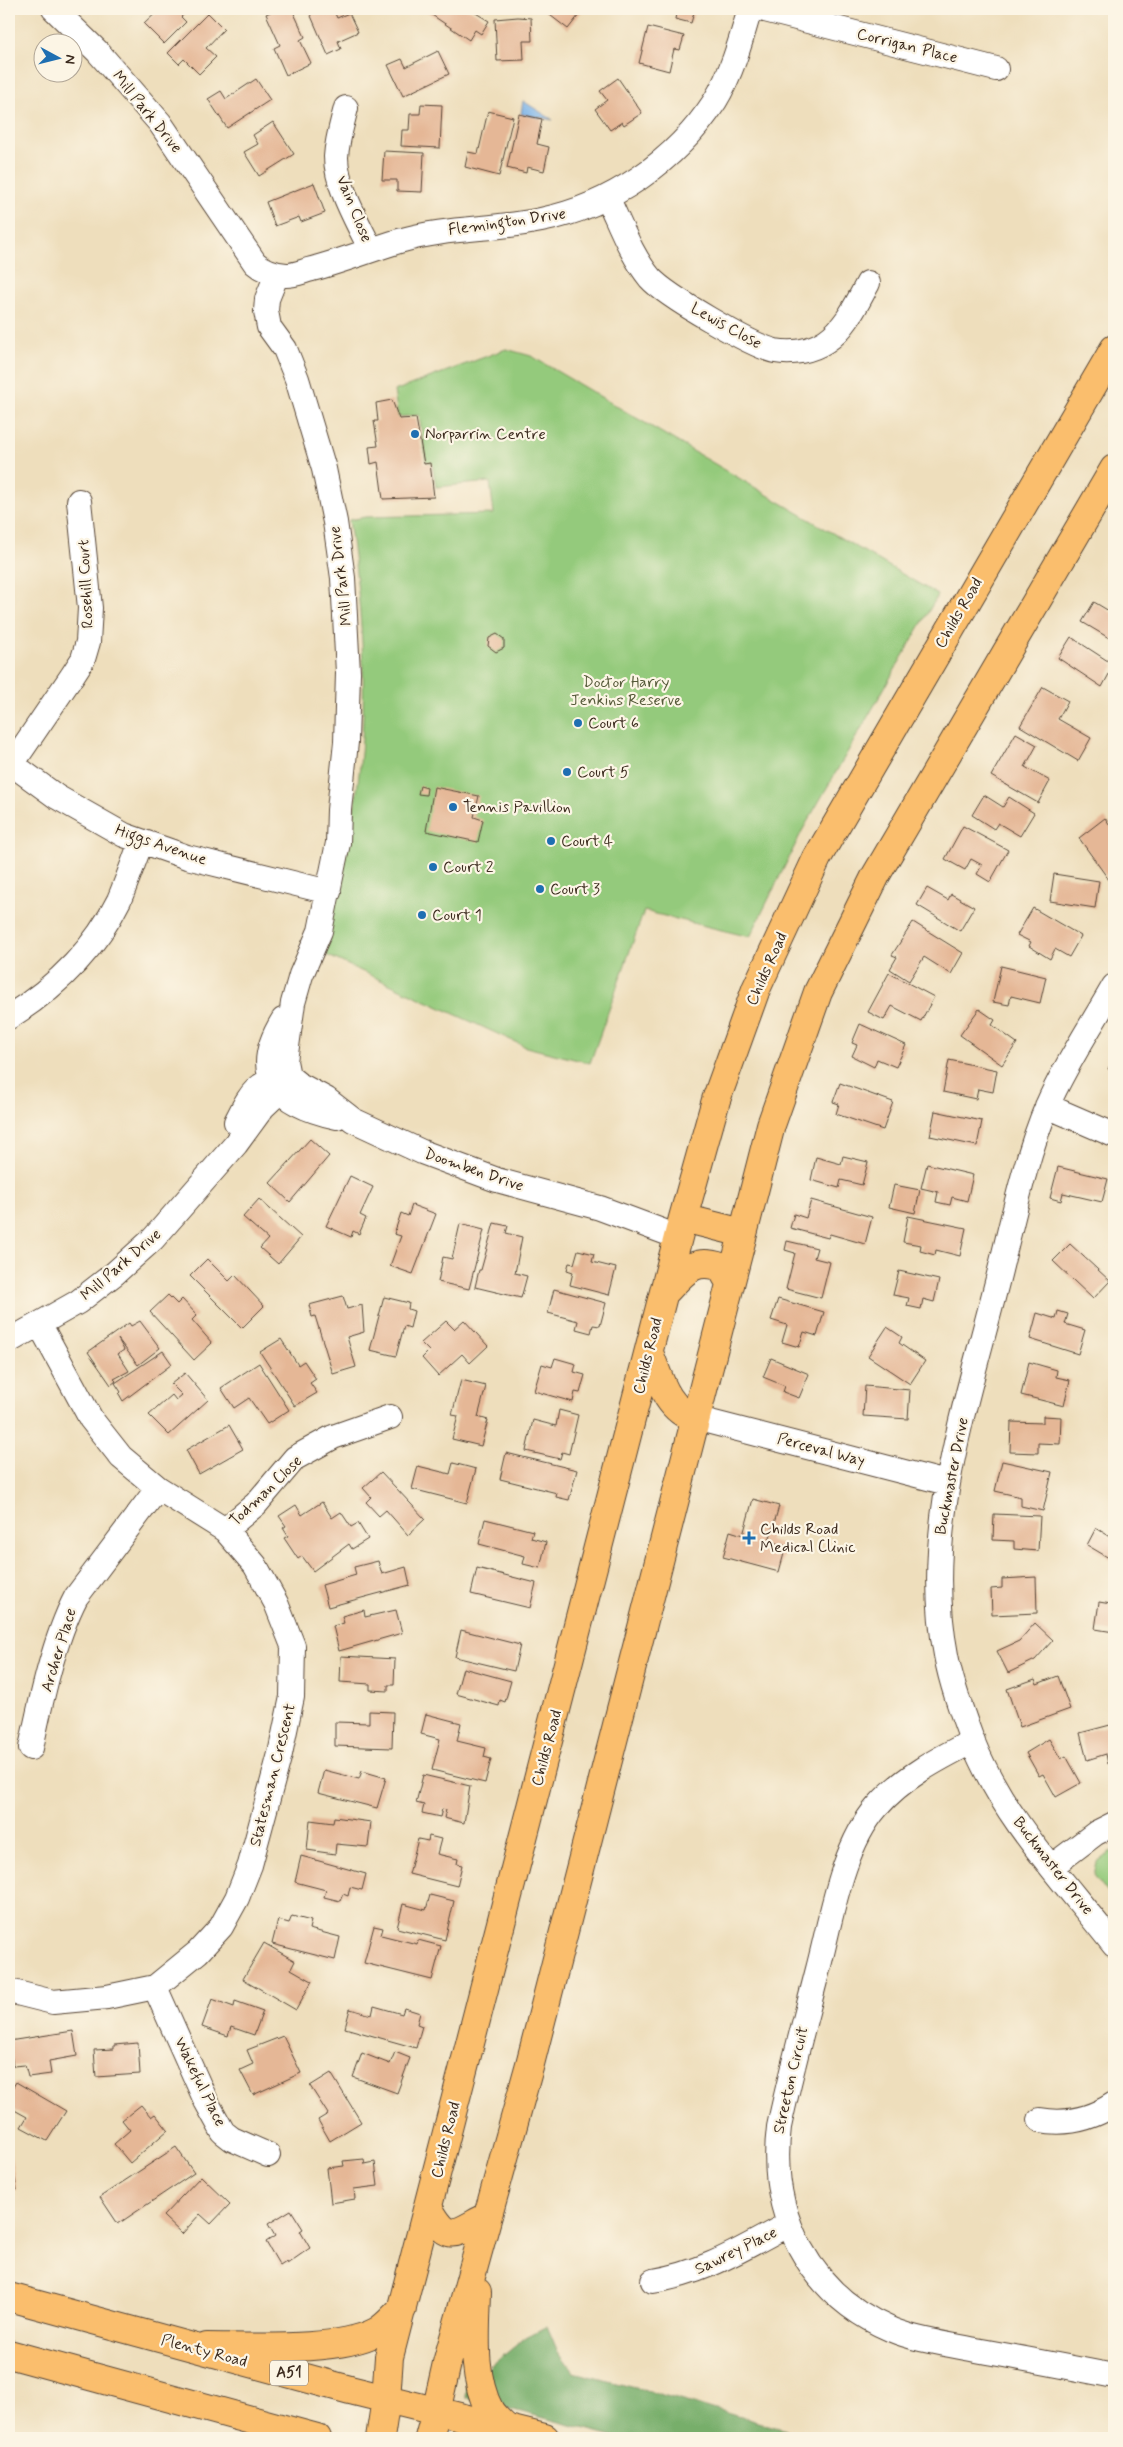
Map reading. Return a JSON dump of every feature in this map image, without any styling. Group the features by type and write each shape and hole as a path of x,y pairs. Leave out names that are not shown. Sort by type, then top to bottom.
{"main road":[{"name":"Childs Road","path":"380,2438 386,2399 389,2357 429,2209 681,1228 716,1100 756,989 817,858 1114,349"},
{"path":"429,2438 444,2372 530,2064 771,1125 818,992 876,875 1114,469"},
{"path":"681,1228 740,1243"},
{"path":"665,1292 684,1272 698,1263 710,1263 721,1267 730,1283"},
{"path":"649,1353 665,1394 680,1412 695,1418"},
{"path":"429,2209 440,2228 448,2233 458,2232 487,2217"},
{"path":"478,2250 476,2346 480,2375 484,2397 492,2413 506,2428"},
{"name":"Plenty Road","path":"9,2297 191,2348 436,2412 545,2438"},
{"path":"191,2348 309,2346 361,2338 378,2331 402,2309"},
{"path":"9,2354 317,2438"}],"street":[{"name":"Mill Park Drive","path":"9,1341 78,1302 147,1245 183,1207 214,1167 243,1108 254,1092 264,1082 280,1082 294,1003 301,976 320,931 322,890 338,843 348,709 347,624 335,522 312,424 285,349 269,327 266,311 276,284 256,263 228,225 160,123 98,52 54,9"},
{"name":"Flemington Drive","path":"276,284 297,274 429,233 540,220 577,211 625,188 677,146 700,122 716,100 728,75 750,9"},
{"name":"Corrigan Place","path":"761,9 996,69"},
{"name":"Vain Close","path":"346,108 337,143 338,172 354,216 371,250"},
{"name":"Lewis Close","path":"607,197 637,260 651,279 678,300 758,346 776,351 795,352 810,350 826,342 845,322 868,283"},
{"name":"Rosehill Court","path":"10,763 83,659 88,642 90,608 79,501"},
{"name":"Higgs Avenue","path":"10,763 57,797 92,819 141,842 187,856 322,890"},
{"path":"9,1017 53,986 86,950 116,905 141,842"},
{"name":"Buckmaster Drive","path":"1114,986 1060,1077 1047,1106 1029,1160 948,1483 939,1550 941,1619 946,1655 973,1741 1000,1794 1018,1823 1114,1946"},
{"name":"Doomben Drive","path":"280,1082 298,1084 326,1099 353,1120 422,1152 464,1168 498,1180 681,1228"},
{"path":"1047,1106 1114,1135"},
{"name":"Statesman Crescent","path":"9,1991 53,2002 107,1997 155,1987 198,1952 221,1926 237,1898 250,1865 280,1754 292,1697 293,1646 276,1603 256,1565 225,1530 158,1488 121,1457 91,1419 40,1324"},
{"name":"Todman Close","path":"225,1530 256,1504 295,1458 333,1437 390,1417"},
{"name":"Perceval Way","path":"695,1418 948,1483"},
{"name":"Archer Place","path":"31,1748 60,1634 69,1610 76,1597 158,1488"},
{"name":"Streeton Circuit","path":"973,1741 918,1771 896,1788 876,1807 862,1828 852,1849 834,1908 779,2127 776,2149 777,2179 789,2224 803,2253 818,2275 835,2293 877,2323 914,2337 1114,2376"},
{"path":"1051,1867 1096,1833 1114,1824"},
{"name":"Wakeful Place","path":"155,1987 206,2101 223,2132 232,2140 268,2155"},
{"path":"1040,2120 1070,2122 1090,2118 1114,2104"},
{"name":"Sawrey Place","path":"653,2281 680,2277 704,2269 789,2224"}],"green space":[{"name":"Doctor Harry Jenkins Reserve","path":"506,349 531,356 938,595 802,831 750,937 644,911 590,1063 526,1047 322,953 352,823 360,769 363,662 358,591 349,520 365,517 494,514 490,482 436,487 432,463 426,461 419,415 398,417 394,391"},
{"path":"1114,1850 1114,1901 1094,1875 1097,1862"},
{"path":"547,2326 558,2352 573,2372 814,2438 620,2438 465,2397 467,2378 480,2375 526,2337"}],"water":[{"path":"523,101 553,120 521,114"}],"building":[{"path":"160,9 190,9 181,17 186,22 164,44 144,24"},
{"path":"277,9 292,9 305,37 300,40 311,63 286,75 274,48 280,45 266,14"},
{"path":"308,9 333,9 337,18 349,13 358,32 338,41 341,49 328,55"},
{"path":"428,9 469,9 489,21 481,34 475,30 469,40 426,11"},
{"path":"542,9 582,9 583,10 568,29"},
{"path":"677,9 695,9 691,23 675,19"},
{"path":"208,13 224,29 206,48 216,57 199,74 184,59 179,64 168,53"},
{"path":"531,18 532,41 523,41 524,60 497,61 495,19"},
{"path":"648,27 684,36 680,50 674,49 669,71 639,63"},
{"path":"438,51 449,74 403,96 388,65 402,59 406,67"},
{"path":"618,78 642,113 624,125 622,122 610,130 595,109 607,100 600,91"},
{"path":"256,79 270,100 227,128 208,99 221,91 226,99"},
{"path":"421,104 442,105 440,148 401,146 402,130 409,130 410,114 420,114"},
{"path":"488,111 513,117 499,176 465,167 468,152 478,154"},
{"path":"519,114 542,119 537,144 549,147 544,171 527,167 526,173 507,168"},
{"path":"273,122 294,154 259,176 244,152 258,144 253,135"},
{"path":"384,151 424,153 422,192 397,191 397,180 382,180"},
{"path":"314,183 325,213 301,222 299,217 275,226 266,202"},
{"path":"392,400 399,419 416,418 424,464 430,463 434,497 383,499 378,462 371,464 369,447 378,446 374,421 378,421 376,403"},
{"path":"1094,602 1114,614 1114,641 1082,622"},
{"path":"497,634 504,639 504,648 496,652 488,646 489,638"},
{"path":"1071,637 1114,665 1102,687 1058,658"},
{"path":"1043,687 1068,701 1058,719 1091,738 1078,761 1020,726"},
{"path":"1016,733 1037,745 1025,767 1050,781 1038,803 991,776"},
{"path":"420,786 427,788 426,795 418,794"},
{"name":"Tennis Pavillion","path":"434,787 479,796 474,817 483,820 478,842 426,831"},
{"path":"984,795 1003,807 1009,797 1034,813 1020,836 998,823 994,829 972,815"},
{"path":"1105,818 1114,831 1114,842 1112,844 1114,847 1114,876 1109,880 1079,838"},
{"path":"963,826 1008,850 990,882 977,874 982,865 971,859 965,870 945,859"},
{"path":"1054,874 1099,881 1095,908 1050,901"},
{"path":"927,888 948,900 951,894 974,907 960,931 917,905"},
{"path":"1033,908 1081,936 1069,957 1055,949 1050,959 1029,946 1031,942 1017,935"},
{"path":"913,922 963,953 951,974 924,957 909,981 890,969 897,957 892,955"},
{"path":"1001,966 1046,977 1040,1003 1011,996 1009,1005 993,1002"},
{"path":"889,973 934,997 921,1021 892,1006 884,1020 868,1012"},
{"path":"979,1009 995,1020 992,1025 1017,1043 1002,1065 960,1035"},
{"path":"860,1024 906,1045 896,1067 877,1059 874,1067 852,1056 857,1045 852,1043"},
{"path":"1114,1057 1114,1073 1108,1069"},
{"path":"949,1060 997,1070 993,1092 978,1089 976,1099 943,1092"},
{"path":"840,1083 893,1102 883,1130 836,1114 839,1104 833,1102"},
{"path":"935,1111 982,1121 977,1146 930,1136"},
{"path":"310,1139 329,1156 290,1202 270,1183"},
{"path":"843,1156 868,1162 862,1185 841,1180 839,1188 811,1180 816,1157 841,1164"},
{"path":"927,1164 973,1175 967,1201 952,1197 950,1205 936,1202 938,1192 921,1188"},
{"path":"1058,1167 1108,1179 1102,1202 1063,1193 1061,1201 1050,1198"},
{"path":"350,1176 373,1187 360,1215 366,1218 359,1234 353,1231 351,1237 326,1226"},
{"path":"894,1185 920,1190 915,1213 889,1207"},
{"path":"259,1199 301,1237 278,1264 260,1248 268,1239 243,1217"},
{"path":"811,1200 872,1217 865,1244 830,1234 828,1238 790,1228 794,1214 806,1218"},
{"path":"412,1205 436,1214 413,1274 390,1266 401,1236 394,1234 401,1213 408,1216"},
{"path":"908,1216 966,1228 960,1256 936,1250 935,1255 920,1251 921,1245 903,1242"},
{"path":"494,1223 508,1226 506,1233 522,1237 515,1273 527,1276 521,1298 475,1287"},
{"path":"460,1224 484,1230 469,1289 438,1282 443,1257 452,1259"},
{"path":"787,1241 817,1248 814,1258 830,1262 821,1298 786,1289 795,1253 785,1250"},
{"path":"1070,1244 1110,1281 1093,1299 1053,1261"},
{"path":"578,1250 594,1254 592,1262 616,1268 609,1295 570,1285 573,1272 567,1270 569,1263 574,1264"},
{"path":"207,1259 229,1281 235,1275 264,1306 242,1328 190,1276"},
{"path":"899,1271 939,1280 934,1302 923,1299 921,1309 907,1306 909,1298 893,1295"},
{"path":"554,1289 606,1303 600,1326 593,1325 591,1333 576,1329 578,1321 548,1313"},
{"path":"168,1295 177,1304 182,1299 197,1315 192,1320 212,1343 194,1360 150,1312"},
{"path":"343,1296 347,1309 362,1305 364,1332 347,1337 356,1367 333,1374 315,1316 312,1317 309,1305"},
{"path":"384,1297 409,1303 408,1309 414,1311 410,1328 404,1326 396,1356 370,1350"},
{"path":"778,1299 824,1312 817,1336 804,1332 799,1347 782,1342 787,1325 771,1320"},
{"path":"1058,1311 1068,1314 1065,1324 1085,1330 1078,1354 1030,1339 1037,1313 1056,1319"},
{"path":"464,1320 488,1346 470,1363 462,1354 438,1376 422,1358 429,1351 421,1343 446,1321 454,1329"},
{"path":"140,1321 160,1348 138,1365 118,1339 124,1350 118,1354 129,1371 114,1379 116,1381 111,1385 88,1352 129,1323 131,1326"},
{"path":"887,1327 902,1337 899,1343 925,1361 910,1384 868,1356"},
{"path":"281,1339 298,1365 304,1361 316,1379 310,1383 317,1393 295,1406 260,1352"},
{"path":"163,1351 172,1364 123,1401 119,1394 121,1392 115,1383"},
{"path":"555,1358 576,1364 574,1372 585,1375 580,1393 575,1392 573,1402 534,1391 542,1364 552,1367"},
{"path":"771,1358 809,1374 799,1398 783,1392 785,1386 763,1377"},
{"path":"1029,1362 1057,1370 1056,1377 1070,1380 1064,1406 1021,1395"},
{"path":"259,1363 289,1410 267,1424 249,1398 234,1408 221,1388"},
{"path":"185,1373 208,1400 169,1435 149,1415 172,1395 176,1400 182,1395 171,1384"},
{"path":"461,1380 486,1386 478,1417 488,1420 481,1446 452,1439 458,1416 452,1415"},
{"path":"865,1386 910,1390 908,1419 863,1416"},
{"path":"559,1410 578,1415 569,1454 562,1452 560,1459 526,1451 533,1420 556,1426"},
{"path":"1043,1416 1061,1417 1060,1444 1038,1443 1038,1453 1010,1452 1011,1422 1043,1423"},
{"path":"229,1425 243,1449 199,1474 186,1450"},
{"path":"506,1453 577,1470 569,1500 556,1497 557,1493 500,1479"},
{"path":"1002,1461 1052,1472 1043,1511 1021,1506 1021,1497 995,1491"},
{"path":"453,1463 476,1469 467,1503 412,1489 418,1466 450,1474"},
{"path":"381,1472 425,1519 408,1535 386,1510 379,1516 366,1502 371,1497 363,1488"},
{"name":"Childs Road Medical Clinic","path":"753,1499 779,1506 769,1541 786,1546 779,1572 723,1557 730,1531 743,1535"},
{"path":"322,1502 332,1518 341,1512 351,1527 358,1523 368,1539 352,1549 349,1544 313,1571 302,1556 298,1559 284,1538 288,1536 283,1528 286,1526 279,1516 296,1505 302,1515"},
{"path":"994,1514 1040,1516 1038,1551 1014,1549 1014,1541 993,1540"},
{"path":"485,1519 533,1531 531,1538 546,1542 540,1568 523,1564 525,1556 479,1544"},
{"path":"1096,1528 1114,1539 1114,1561 1087,1545"},
{"path":"378,1561 382,1574 406,1567 410,1585 328,1607 322,1585 356,1575 354,1567"},
{"path":"477,1568 536,1583 530,1608 471,1594"},
{"path":"1036,1577 1037,1613 992,1615 991,1589 1002,1588 1002,1579"},
{"path":"1112,1599 1114,1599 1114,1632 1095,1629 1099,1602 1111,1604"},
{"path":"364,1610 365,1617 396,1610 402,1633 339,1651 333,1626 344,1623 342,1616"},
{"path":"1035,1623 1053,1640 1035,1660 1008,1673 997,1651 1019,1641"},
{"path":"461,1630 520,1645 514,1671 455,1657"},
{"path":"341,1656 395,1659 394,1685 388,1685 388,1691 370,1690 370,1684 340,1682"},
{"path":"463,1668 511,1681 505,1702 500,1700 499,1706 456,1694"},
{"path":"1058,1676 1070,1709 1020,1727 1007,1689 1035,1679 1037,1684"},
{"path":"369,1711 393,1712 392,1748 335,1746 335,1722 369,1723"},
{"path":"426,1714 461,1723 457,1741 486,1748 484,1757 491,1759 485,1783 432,1770 440,1739 421,1734"},
{"path":"1114,1724 1114,1762 1108,1764 1106,1754 1087,1760 1080,1733"},
{"path":"1049,1739 1061,1759 1066,1756 1081,1783 1056,1797 1043,1774 1039,1776 1026,1753"},
{"path":"324,1770 359,1779 362,1771 386,1778 377,1808 318,1793"},
{"path":"423,1775 470,1786 464,1823 444,1818 446,1810 442,1809 440,1817 422,1813 424,1805 416,1803"},
{"path":"334,1817 371,1822 368,1847 336,1844 335,1854 307,1850 310,1820 333,1823"},
{"path":"429,1836 441,1839 437,1854 458,1859 457,1864 462,1865 457,1886 409,1874 418,1839 428,1841"},
{"path":"301,1856 366,1874 362,1890 350,1887 348,1896 343,1894 340,1901 324,1897 326,1890 295,1882"},
{"path":"430,1895 454,1901 445,1940 397,1928 403,1904 426,1910"},
{"path":"292,1916 311,1921 309,1929 340,1937 335,1960 272,1944 278,1920 289,1923"},
{"path":"374,1926 383,1928 381,1935 417,1944 418,1940 441,1946 432,1980 364,1963"},
{"path":"264,1943 295,1961 291,1969 312,1981 296,2010 243,1979"},
{"path":"212,1999 234,2007 235,2001 263,2011 254,2035 231,2027 228,2036 202,2027"},
{"path":"374,2006 402,2014 404,2008 420,2013 417,2024 422,2026 416,2048 345,2028 350,2009 372,2015"},
{"path":"73,2031 77,2056 49,2061 51,2074 28,2077 25,2065 13,2066 9,2041"},
{"path":"283,2036 301,2073 253,2095 240,2070 253,2064 247,2050"},
{"path":"138,2043 140,2074 96,2077 94,2050 114,2049 114,2045"},
{"path":"395,2052 410,2058 397,2093 353,2077 362,2053 390,2064"},
{"path":"331,2073 361,2122 330,2141 318,2120 328,2114 310,2086"},
{"path":"16,2082 66,2111 47,2141 21,2127 27,2117 9,2107 9,2094"},
{"path":"141,2105 151,2117 155,2114 168,2130 130,2163 114,2144 130,2130 122,2120"},
{"path":"176,2147 194,2173 118,2224 100,2197"},
{"path":"9,2149 17,2190 9,2191"},
{"path":"364,2159 365,2164 375,2162 378,2186 354,2189 355,2199 331,2203 327,2168 344,2166 343,2161"},
{"path":"201,2176 230,2204 211,2224 200,2214 182,2234 163,2216"},
{"path":"291,2210 303,2229 300,2231 310,2248 287,2264 286,2262 280,2266 266,2242 275,2236 268,2224"}],"place":[{"name":"Norparrin Centre","path":"415,434"},
{"name":"Court 6","path":"578,723"},
{"name":"Court 5","path":"567,772"},
{"name":"Tennis Pavillion","path":"453,807"},
{"name":"Court 4","path":"551,841"},
{"name":"Court 2","path":"433,867"},
{"name":"Court 3","path":"540,889"},
{"name":"Court 1","path":"422,915"},
{"name":"Childs Road Medical Clinic","path":"749,1538"}]}
